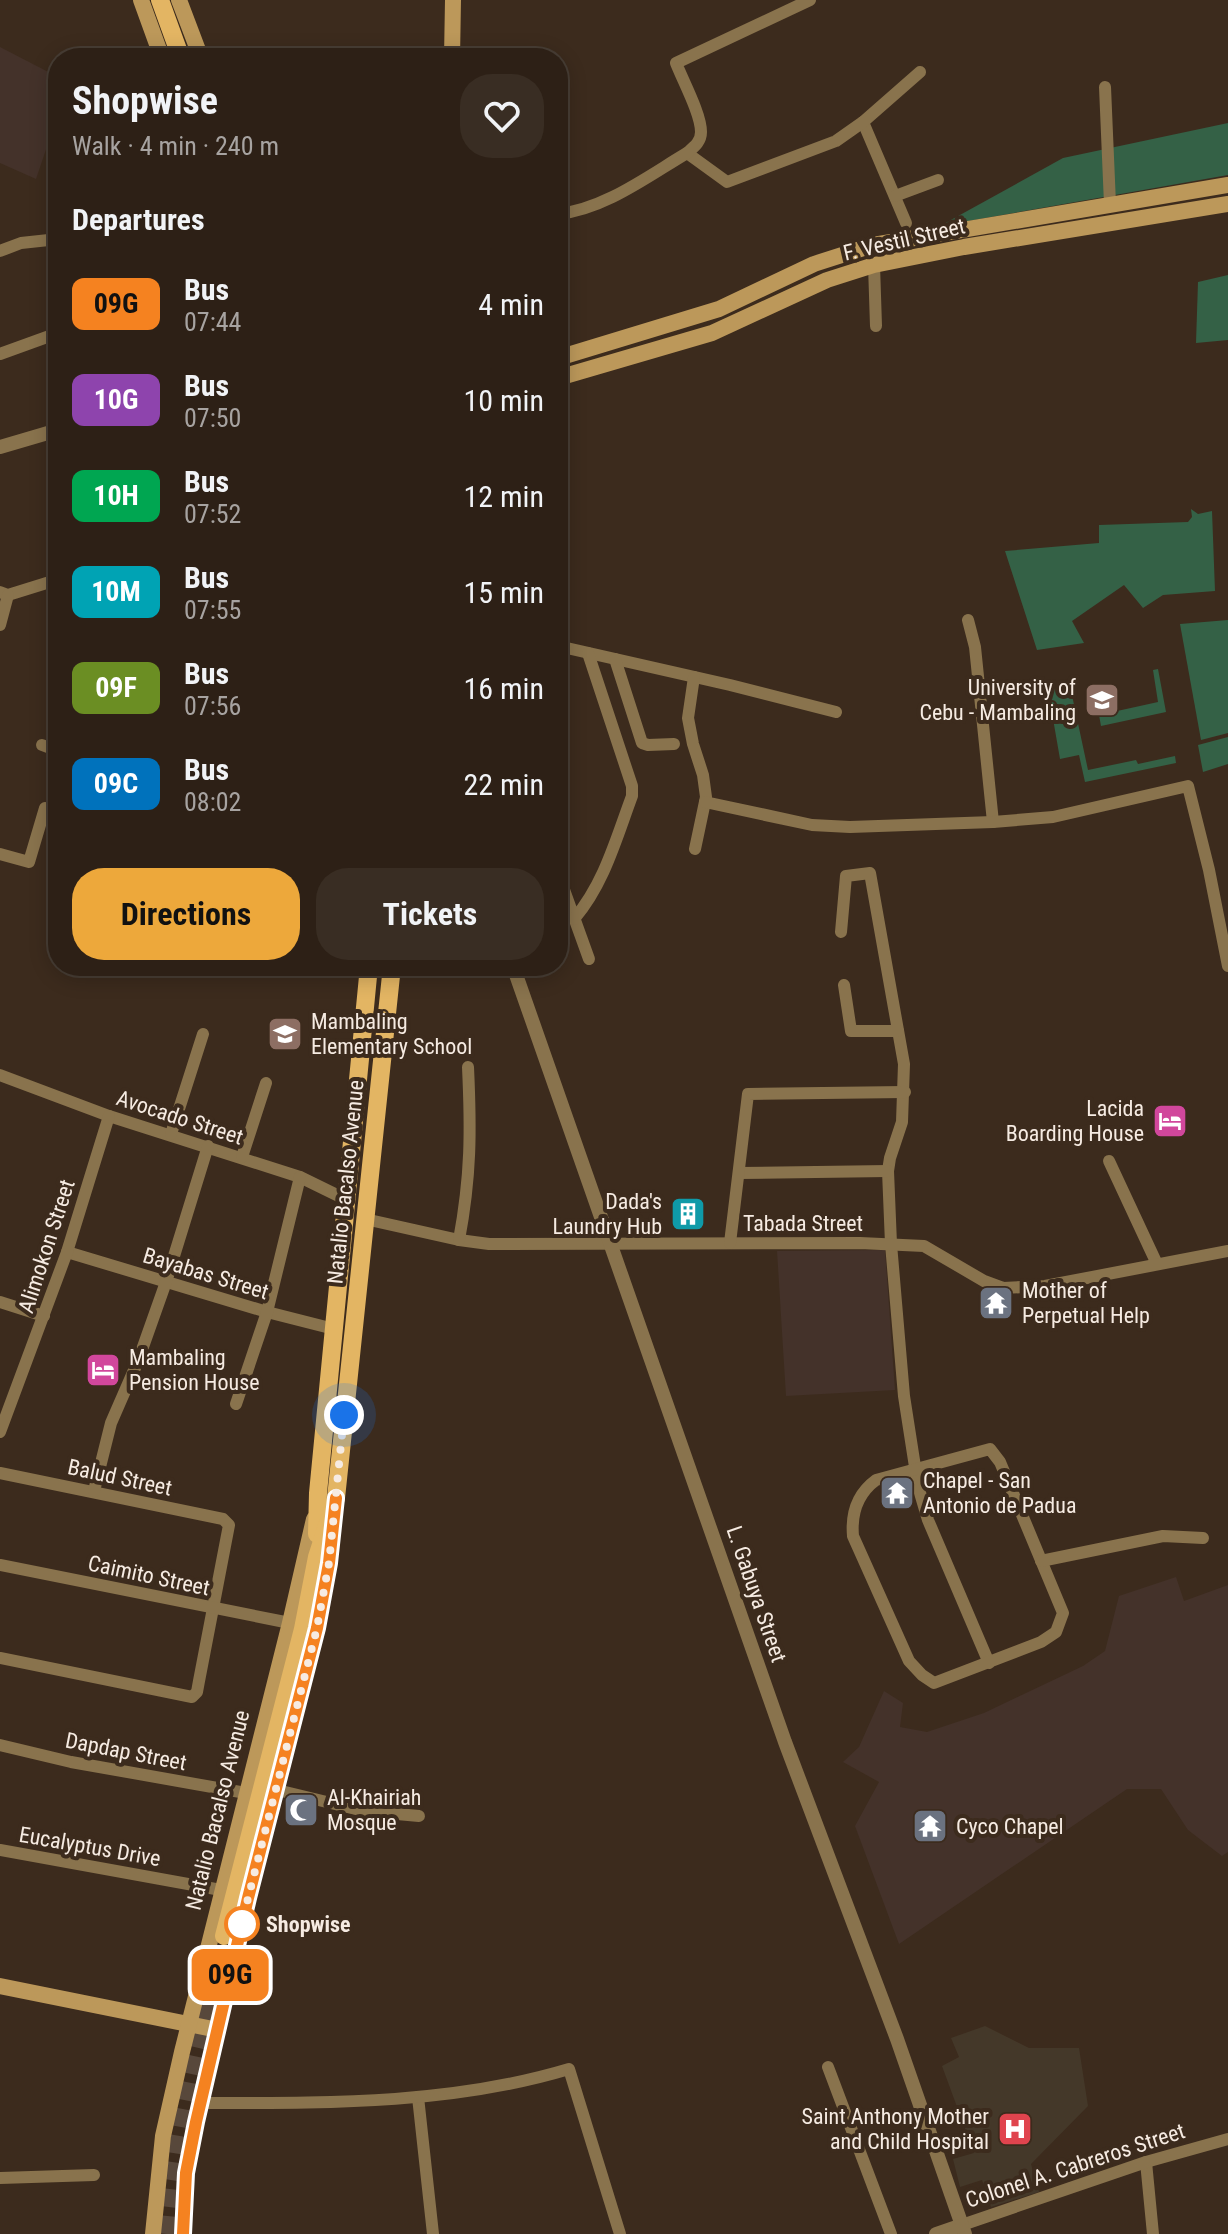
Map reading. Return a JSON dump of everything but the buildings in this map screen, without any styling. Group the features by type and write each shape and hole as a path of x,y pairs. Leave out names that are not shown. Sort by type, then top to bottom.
{"main road":[{"path":"141,0 158,48"},
{"path":"160,0 177,48"},
{"path":"179,0 197,48"},
{"path":"452,48 453,0"},
{"name":"F. Vestil Street","path":"568,355 719,309 839,253 1228,185"},
{"name":"F. Vestil Street","path":"568,375 712,333 827,280 874,265 964,247 1228,204"},
{"name":"Natalio Bacalso Avenue","path":"183,2234 186,2173 200,2103 248,1898 317,1628 329,1563 327,1496 334,1329 368,976"},
{"name":"Natalio Bacalso Avenue","path":"224,1936 303,1629 317,1557 365,1219 391,976"},
{"name":"Natalio Bacalso Avenue","path":"153,2234 163,2136 189,2024 290,1623 327,1496"},
{"path":"0,1986 218,2030"}],"street":[{"path":"568,212 612,197 698,144 702,134 676,63 779,7 810,0"},
{"path":"687,153 727,182 836,141 863,122 920,72"},
{"path":"1105,87 1110,204"},
{"path":"863,122 906,223"},
{"path":"895,196 938,180"},
{"path":"0,251 21,243 48,240"},
{"path":"874,265 876,326"},
{"path":"0,354 48,337"},
{"path":"0,447 48,433"},
{"path":"0,625 4,593 48,584"},
{"path":"968,620 975,647 993,822"},
{"path":"568,648 836,712"},
{"path":"574,919 591,899 632,796 632,786 588,653"},
{"path":"615,659 642,743 674,744"},
{"path":"694,677 688,718 703,775 705,802 695,849"},
{"path":"42,745 48,747"},
{"path":"705,802 812,825 850,827 1053,817 1188,786 1228,966"},
{"path":"0,854 29,862 45,808"},
{"path":"841,932 846,876 870,873 904,1064 902,1122 888,1171 904,1396 918,1486 928,1520 989,1663"},
{"path":"568,902 589,959"},
{"name":"L. Gabuya Street","path":"516,976 785,1742 897,2039 964,2230"},
{"path":"844,985 851,1031 898,1031"},
{"path":"171,1134 203,1034"},
{"path":"459,1240 468,1194 471,1148 468,1067"},
{"name":"Avocado Street","path":"0,1075 109,1116 300,1177 347,1200"},
{"path":"242,1157 266,1083"},
{"path":"730,1243 748,1094 905,1092"},
{"name":"Alimokon Street","path":"0,1432 67,1252 109,1116"},
{"path":"94,1491 111,1423 138,1361 166,1282 208,1146"},
{"path":"1109,1161 1157,1264"},
{"path":"739,1173 888,1171"},
{"path":"236,1404 267,1312 300,1177"},
{"name":"Tabada Street","path":"365,1219 489,1244 609,1242 924,1246 984,1281 1003,1288 1045,1286 1228,1251"},
{"name":"Bayabas Street","path":"67,1252 334,1329"},
{"path":"0,1302 44,1316"},
{"path":"990,1449 1000,1462 1041,1561 1063,1613 1056,1632 1041,1642 934,1683 909,1661 853,1536 851,1522 863,1490 876,1480 990,1449"},
{"name":"Balud Street","path":"0,1473 223,1519 229,1525 214,1609"},
{"path":"1041,1561 1163,1536 1203,1538"},
{"name":"Caimito Street","path":"0,1565 290,1623"},
{"path":"0,1658 192,1697 197,1692 214,1609"},
{"name":"Dapdap Street","path":"0,1745 71,1762 246,1793"},
{"path":"277,1790 364,1811 419,1816"},
{"name":"Eucalyptus Drive","path":"0,1850 221,1890"},
{"path":"828,2067 891,2234"},
{"path":"200,2103 361,2102 418,2097 526,2082 569,2069 620,2234"},
{"path":"418,2097 433,2234"},
{"name":"Colonel A. Cabreros Street","path":"936,2234 964,2230 1146,2162 1228,2139"},
{"path":"1146,2162 1153,2234"},
{"path":"0,2178 94,2175"}],"shaded area":[{"path":"0,47 48,72 48,144 36,179 0,163"},
{"path":"885,1250 895,1390 786,1396 777,1251"},
{"path":"1176,1577 1184,1601 1228,1585 1228,1852 1222,1856 1188,1830 1161,1789 1127,1789 899,1944 855,1826 879,1782 843,1762 859,1747 884,1691 903,1703 900,1727 927,1732 984,1713 1083,1666 1105,1651 1119,1596"},
{"name":"Saint Anthony Mother and Child Hospital","path":"985,2026 1029,2048 1079,2048 1088,2106 1031,2164 1039,2192 991,2207 982,2180 960,2187 953,2159 974,2153 942,2066 959,2057 951,2038"}],"green space":[{"path":"1228,123 1228,175 940,226 1063,158"},
{"path":"1228,275 1228,340 1196,343 1198,282"},
{"path":"1191,509 1198,514 1212,511 1215,591 1163,595 1143,608 1124,585 1072,621 1084,643 1037,650 1005,551 1099,543 1099,525 1188,522 1192,517"},
{"path":"1228,620 1228,733 1201,740 1180,624"},
{"path":"1158,669 1166,712 1101,726 1099,715 1158,702 1153,670"},
{"path":"1070,686 1088,770 1175,756 1176,763 1085,782 1079,755 1060,759 1048,690"},
{"path":"1228,737 1228,764 1203,772 1198,745"}],"tunnel":[{"path":"167,2234 183,2121 224,1936"}],"bus line":[{"name":"09G","path":"183,2234 186,2173 196,2122 248,1898 309,1666 329,1563 336,1498"}],"place":[{"name":"University of Cebu - Mambaling","path":"1102,700"},
{"name":"Mambaling Elementary School","path":"285,1034"},
{"name":"Lacida Boarding House","path":"1170,1121"},
{"name":"Dada's Laundry Hub","path":"688,1214"},
{"name":"Mother of Perpetual Help","path":"996,1303"},
{"name":"Mambaling Pension House","path":"103,1370"},
{"name":"Chapel - San Antonio de Padua","path":"897,1493"},
{"name":"Al-Khairiah Mosque","path":"301,1810"},
{"name":"Cyco Chapel","path":"930,1826"},
{"name":"Shopwise","path":"242,1924"},
{"name":"Saint Anthony Mother and Child Hospital","path":"1015,2129"}],"route":[{"path":"242,1924 317,1628 329,1563 344,1415"}]}
